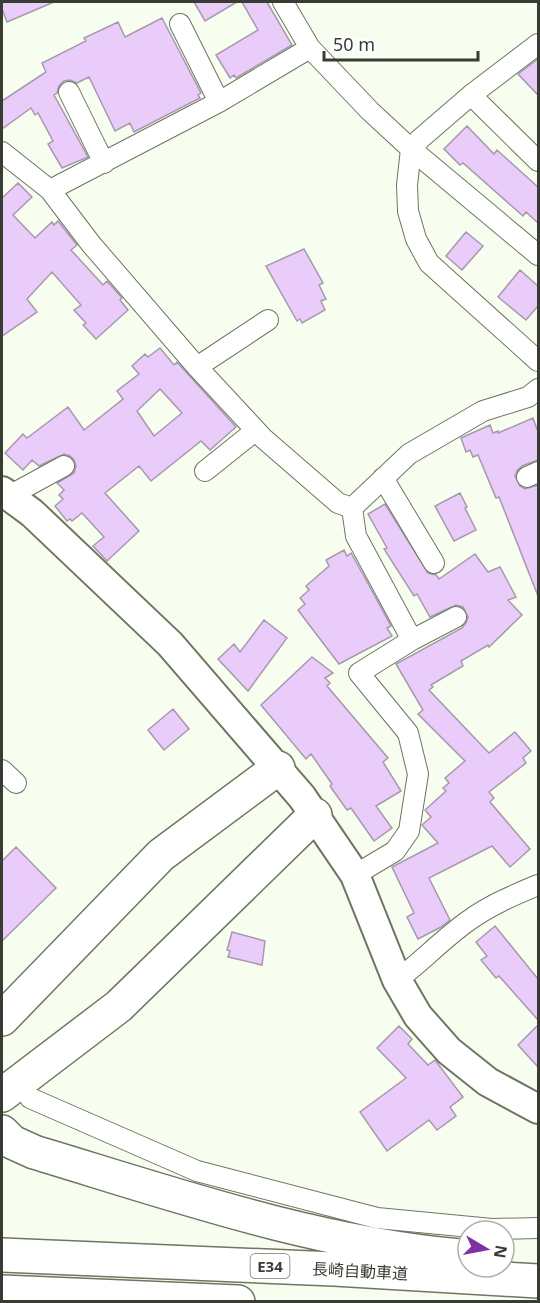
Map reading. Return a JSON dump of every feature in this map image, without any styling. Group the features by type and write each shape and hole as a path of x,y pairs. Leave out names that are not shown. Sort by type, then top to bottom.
{"highway":[{"path":"2,1019 161,855 278,768"},
{"path":"16,1097 119,1006 315,815"},
{"path":"2,1132 12,1142 33,1152 255,1219 354,1240 456,1255"},
{"name":"長崎自動車道","path":"2,1255 334,1269 538,1281"},
{"path":"516,1261 538,1264"},
{"path":"2,1292 238,1302"}],"street":[{"path":"284,2 310,48 370,111 411,149 538,255"},
{"path":"180,24 219,102"},
{"path":"538,44 471,95 411,149 407,185 408,211 416,239 429,263 538,361"},
{"path":"50,190 219,102 310,48"},
{"path":"69,92 104,163"},
{"path":"471,95 538,161"},
{"path":"2,152 50,190 91,244 255,431 338,503 352,508"},
{"path":"197,367 268,320"},
{"path":"352,508 409,454 483,411 528,397 538,389"},
{"path":"205,471 255,431"},
{"path":"64,466 5,494 32,513 170,644 278,768 315,815 355,875 396,980 418,1016 449,1051 488,1082 537,1105"},
{"path":"383,478 434,563"},
{"path":"352,508 356,536 412,640"},
{"path":"355,875 395,851 409,831 418,774 408,733 359,673 412,640 456,617"},
{"path":"2,770 16,783"},
{"path":"396,980 422,962 467,922 494,904 538,885"},
{"path":"16,1097 196,1171 377,1218 492,1229 538,1228"}],"building":[{"path":"2,2 54,2 7,22"},
{"path":"194,2 237,2 205,21"},
{"path":"242,2 267,2 292,45 236,78 234,75 230,78 216,55 258,30"},
{"path":"162,18 201,93 198,95 200,98 134,132 130,123 115,131 89,77 77,83 70,80 64,81 54,95 88,157 62,168 48,144 53,141 38,113 35,115 31,108 2,129 2,101 46,72 42,63 86,41 84,38 118,22 125,37"},
{"path":"538,59 538,95 518,74"},
{"path":"467,126 494,154 497,150 538,187 538,223 526,212 523,216 463,163 460,165 444,149"},
{"path":"18,183 32,197 13,215 35,238 52,222 54,225 58,221 77,245 71,250 103,285 107,281 122,298 120,300 128,310 96,339 83,325 86,323 74,310 81,305 52,272 27,299 37,312 2,336 2,198"},
{"path":"466,232 483,246 462,270 446,256"},
{"path":"304,249 323,283 319,285 326,299 321,301 325,310 302,323 300,319 297,321 266,266"},
{"path":"520,270 538,286 538,306 526,320 498,297"},
{"path":"160,348 174,365 177,362 236,427 210,450 201,441 151,481 139,466 105,493 139,531 107,561 93,546 104,537 82,513 72,521 70,519 67,521 55,506 63,499 59,495 64,490 57,483 74,473 76,466 74,460 64,454 39,466 32,460 23,470 5,453 23,434 27,438 68,407 84,430 123,399 117,391 139,374 132,366 145,354 148,357","holes":["160,389 182,413 154,436 137,411"]},
{"path":"533,418 538,432 538,460 522,466 515,476 520,486 525,489 538,485 538,596 499,497 496,498 478,455 473,457 470,450 466,452 461,438 490,425 493,433 498,431 498,433"},
{"path":"460,493 476,530 454,541 435,506"},
{"path":"385,504 428,573 436,575 439,579 475,554 488,572 500,567 516,597 508,600 522,615 489,647 488,645 461,661 463,666 431,685 433,687 429,690 489,753 515,732 531,751 523,758 526,763 489,792 494,798 490,802 530,849 510,867 492,846 429,878 450,920 418,939 407,917 414,913 392,867 438,843 422,825 431,817 425,810 446,791 443,788 449,783 445,778 465,761 418,714 423,710 396,664 462,628 468,617 463,607 456,605 430,617 417,594 414,596 384,549 387,548 368,514"},
{"path":"344,550 347,556 351,553 365,578 391,626 387,628 392,636 339,664 298,610 305,604 300,598 309,590 306,586 329,566 326,560"},
{"path":"264,620 287,638 248,691 218,659 234,644 240,652"},
{"path":"312,657 333,673 325,678 330,683 327,686 388,758 383,762 401,791 376,806 392,828 374,841 351,808 347,810 311,754 306,759 261,705"},
{"path":"173,709 189,729 164,750 148,730"},
{"path":"16,847 56,888 2,941 2,861"},
{"path":"495,926 538,979 538,1020 499,976 496,978 481,960 487,956 476,942"},
{"path":"232,932 265,941 262,965 228,957 230,951 227,950"},
{"path":"538,1025 538,1067 518,1045"},
{"path":"399,1026 412,1039 408,1044 428,1065 435,1060 463,1097 450,1107 456,1116 437,1130 429,1120 387,1151 360,1112 406,1078 377,1048"}]}
